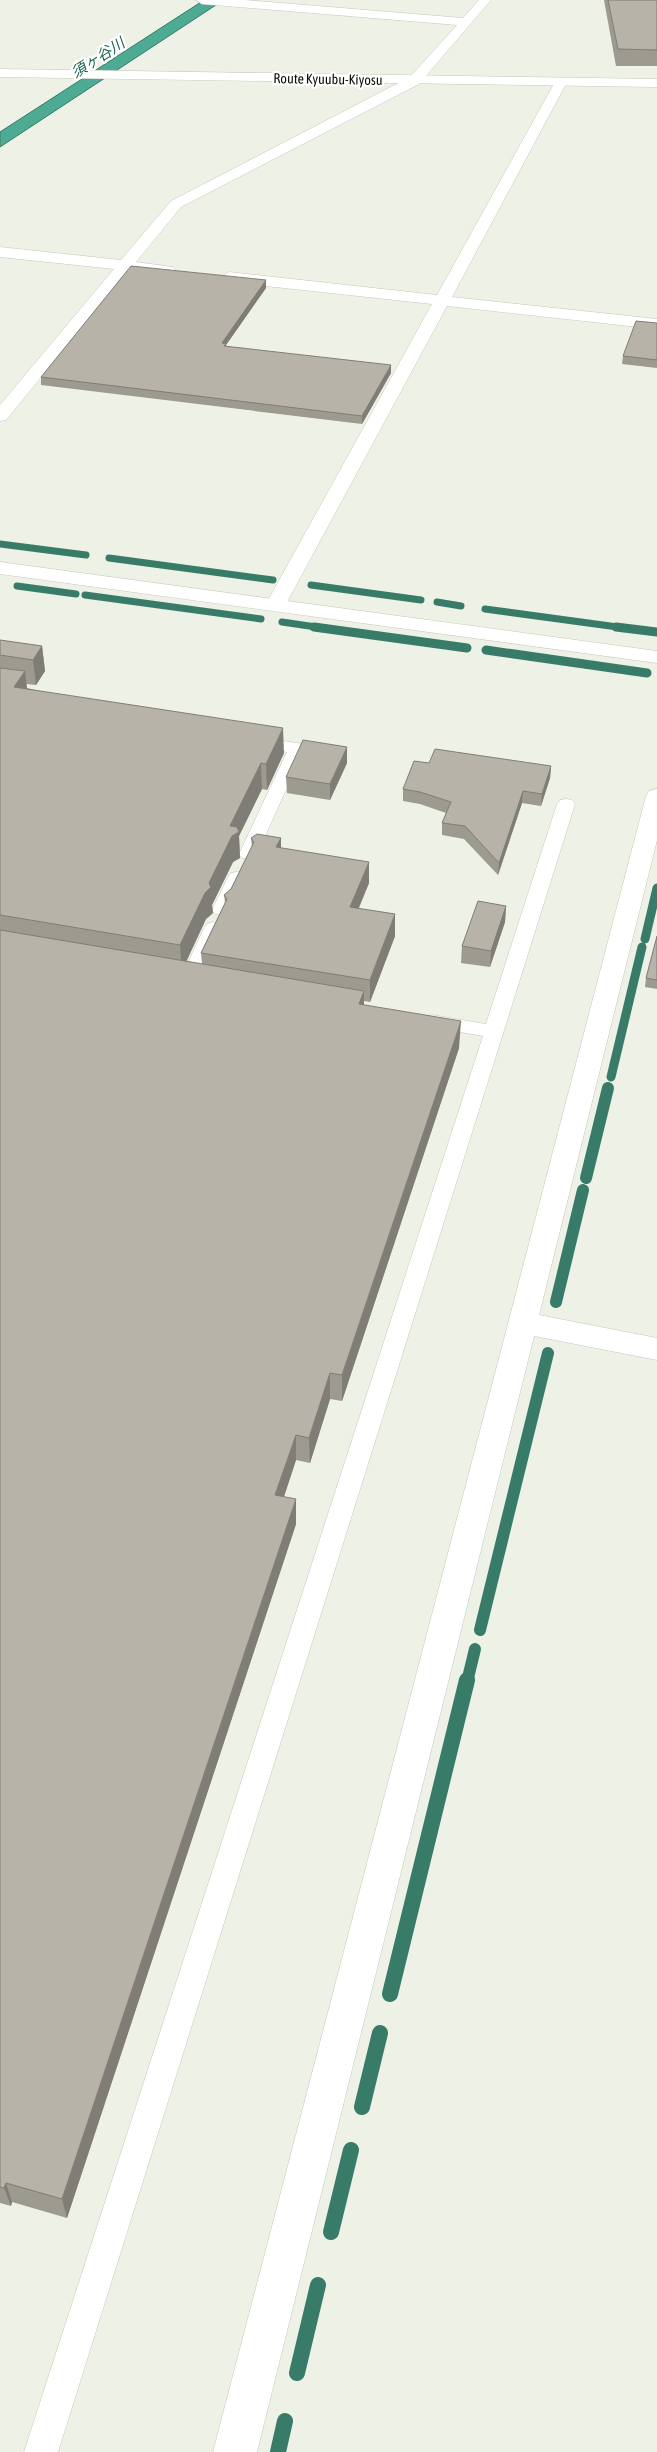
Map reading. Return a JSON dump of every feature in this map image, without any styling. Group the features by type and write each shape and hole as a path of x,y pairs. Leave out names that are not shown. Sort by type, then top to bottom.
{"street":[{"path":"202,0 467,22"},
{"path":"0,416 176,204 412,81 485,0"},
{"name":"Route Kyuubu-Kiyosu","path":"0,73 657,84"},
{"path":"276,604 561,82"},
{"path":"0,252 184,272"},
{"path":"214,275 657,324"},
{"path":"0,568 657,657"},
{"path":"235,2452 657,796"},
{"path":"524,1323 657,1349"}],"lane":[{"path":"189,980 298,748 240,739"},
{"path":"41,2452 566,804"},
{"path":"170,977 208,983"},
{"path":"415,1018 493,1031"}],"shaded area":[{"path":"201,2 219,3 0,147 0,132"}],"building":[{"path":"608,0 657,0 657,50 618,49"},
{"path":"131,266 266,280 222,343 226,344 224,346 391,365 362,416 41,377"},
{"path":"636,321 657,323 657,360 623,356"},
{"path":"0,640 42,646 33,660 0,655"},
{"path":"0,668 25,671 14,687 283,728 266,764 261,763 230,826 237,827 239,832 232,836 209,883 211,887 205,893 180,945 0,915"},
{"path":"303,740 347,747 330,784 286,777"},
{"path":"435,749 551,766 542,794 523,791 499,863 465,826 442,823 451,802 420,792 403,789 414,761 429,763"},
{"path":"257,834 281,838 276,847 369,862 350,907 395,914 370,980 201,953 227,899 224,895 231,889 254,842 251,838"},
{"path":"478,901 506,906 491,951 462,946"},
{"path":"0,930 364,991 359,1004 461,1021 342,1375 330,1373 309,1438 296,1435 275,1495 296,1499 62,2199 6,2183 4,2188 0,2187"},
{"path":"657,936 657,980 646,978"}],"waterway":[{"path":"0,544 86,555"},
{"path":"109,558 273,580"},
{"path":"311,585 421,600"},
{"path":"17,586 76,594"},
{"path":"85,595 261,619"},
{"path":"437,602 461,606"},
{"path":"485,609 625,628"},
{"path":"282,622 323,628"},
{"path":"314,627 467,648"},
{"path":"616,627 657,632"},
{"path":"486,650 647,673"},
{"path":"645,939 657,888"},
{"path":"611,1077 642,947"},
{"path":"586,1178 608,1088"},
{"path":"556,1302 583,1190"},
{"path":"480,1630 548,1353"},
{"path":"467,1682 475,1649"},
{"path":"390,1994 467,1680"},
{"path":"362,2107 380,2033"},
{"path":"331,2232 351,2150"},
{"path":"297,2373 318,2285"},
{"path":"278,2452 285,2421"}],"water label":[{"name":"須ヶ谷川","path":"98,58"}]}
